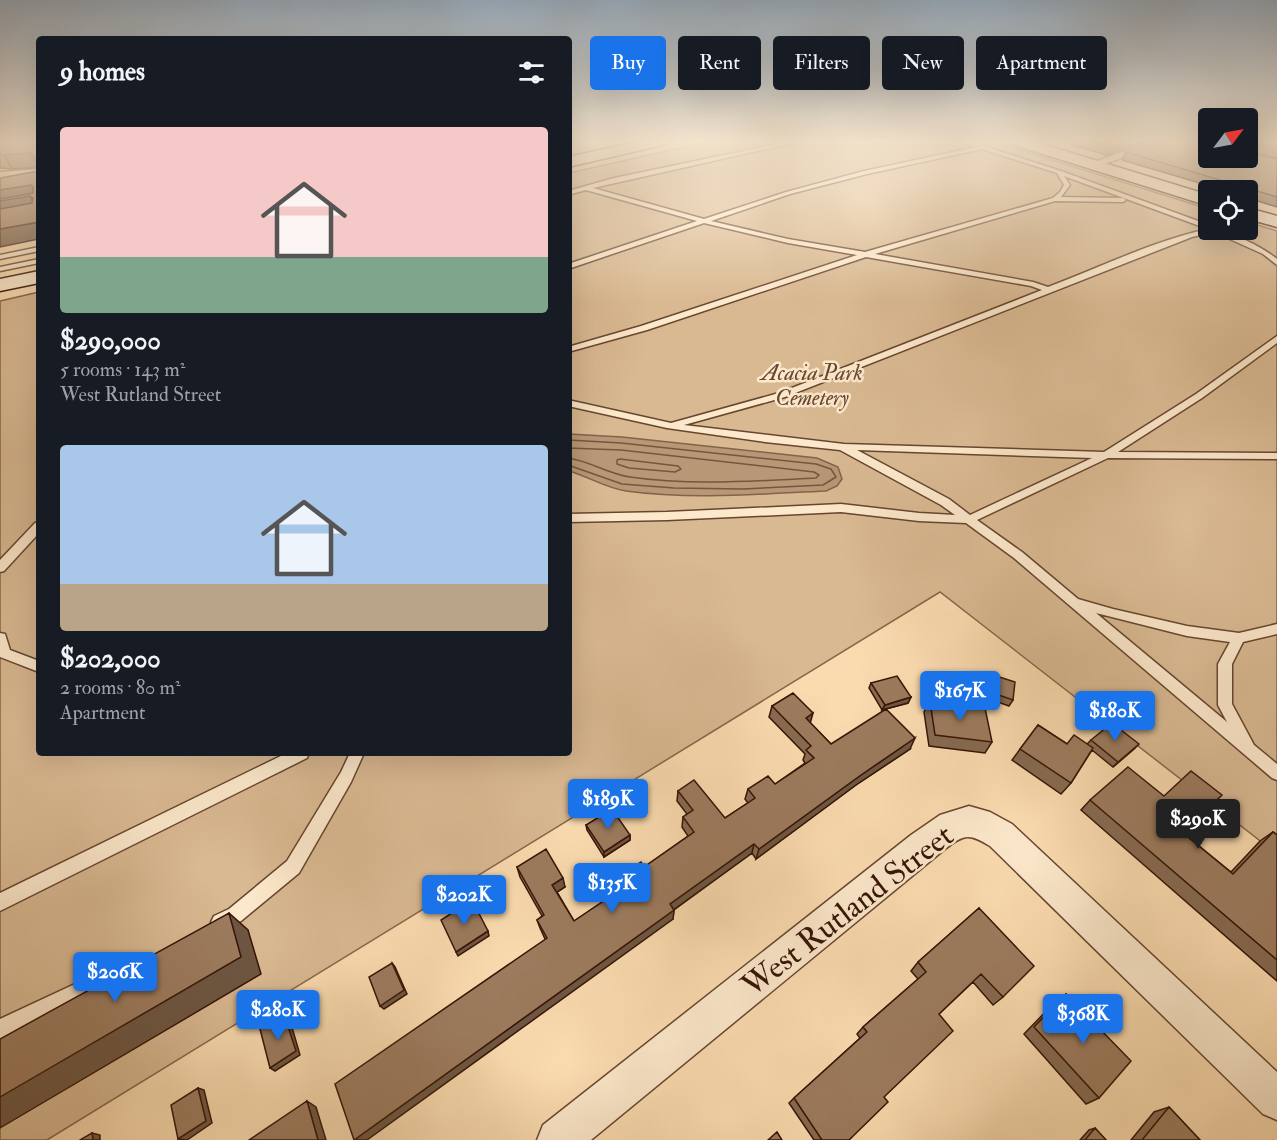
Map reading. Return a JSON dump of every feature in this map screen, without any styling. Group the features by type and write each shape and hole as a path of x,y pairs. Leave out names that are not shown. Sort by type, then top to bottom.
{"street":[{"path":"1258,216 1277,222"},
{"path":"0,285 36,278"},
{"name":"West Rutland Street","path":"558,1140 940,832 959,820 972,820 990,827 1001,835 1277,1100"}],"lane":[{"path":"609,194 704,221 862,256 1015,281 1049,290"},
{"path":"572,266 784,194"},
{"path":"1055,199 1061,194"},
{"path":"1122,194 1198,223"},
{"path":"572,349 644,328 862,256 1055,199 1094,198 1144,202"},
{"path":"667,425 718,414 782,395 1198,232"},
{"path":"1236,240 1265,253 1277,263"},
{"path":"0,257 36,250"},
{"path":"0,269 36,262"},
{"path":"572,518 841,508 920,517 970,519 1106,455 1198,396 1277,339"},
{"path":"572,404 667,425 842,447 1106,455 1277,456"},
{"path":"842,447 907,481 970,519 1070,599 1277,773"},
{"path":"0,568 36,529"},
{"path":"1070,599 1113,614 1187,631 1239,638 1277,629"},
{"path":"0,638 5,653 36,666"},
{"path":"1239,638 1226,664 1225,705 1250,751"},
{"path":"0,902 296,756"},
{"path":"205,930 235,915 293,867 346,777 356,756"},
{"path":"0,1029 154,955"}],"green space":[{"name":"Acacia Park Cemetery","path":"572,194 1162,194 1198,206 1198,240 1258,240 1258,225 1277,231 1277,854 940,592 47,1140 0,1140 0,301 36,293 36,756 572,756"}],"water":[{"path":"572,434 622,437 817,458 838,467 842,479 837,486 826,491 751,495 651,494 611,487 572,472"}],"building":[{"path":"36,194 36,223 0,229 0,209 32,203 33,198 30,196 0,201 0,199"},
{"path":"987,673 1015,682 1013,700 984,690"},
{"path":"897,676 911,697 885,705 871,683"},
{"path":"793,693 813,713 806,718 831,744 886,709 915,738 759,849 754,844 670,904 674,910 354,1140 335,1084 547,938 537,920 544,915 517,867 546,849 563,878 552,885 574,921 624,887 617,877 641,862 644,867 694,832 683,817 693,810 678,791 694,780 725,818 755,798 748,789 768,776 775,784 814,758 806,750 811,746 772,706"},
{"path":"930,701 985,708 992,742 935,735"},
{"path":"1112,723 1139,744 1118,762 1091,740"},
{"path":"1038,725 1067,744 1074,735 1093,748 1071,783 1020,749"},
{"path":"1128,767 1164,796 1191,771 1222,795 1183,833 1233,874 1273,832 1277,835 1277,960 1090,800"},
{"path":"612,809 630,835 604,852 586,825"},
{"path":"472,900 488,931 456,952 441,920"},
{"path":"979,908 1034,966 1003,997 981,974 939,1014 953,1031 884,1097 888,1102 849,1140 822,1140 794,1098 867,1032 863,1027 926,972 918,962"},
{"path":"229,913 241,957 0,1097 0,1039"},
{"path":"392,963 404,990 380,1006 369,977"},
{"path":"1066,994 1131,1061 1099,1098 1034,1027"},
{"path":"284,1014 296,1051 270,1068 260,1029"},
{"path":"198,1088 206,1121 178,1139 171,1105"},
{"path":"307,1101 318,1140 249,1140"},
{"path":"1169,1107 1200,1140 1142,1140"},
{"path":"1095,1128 1106,1140 1085,1140"},
{"path":"777,1132 782,1140 768,1140"},
{"path":"92,1133 93,1140 80,1140"}]}
